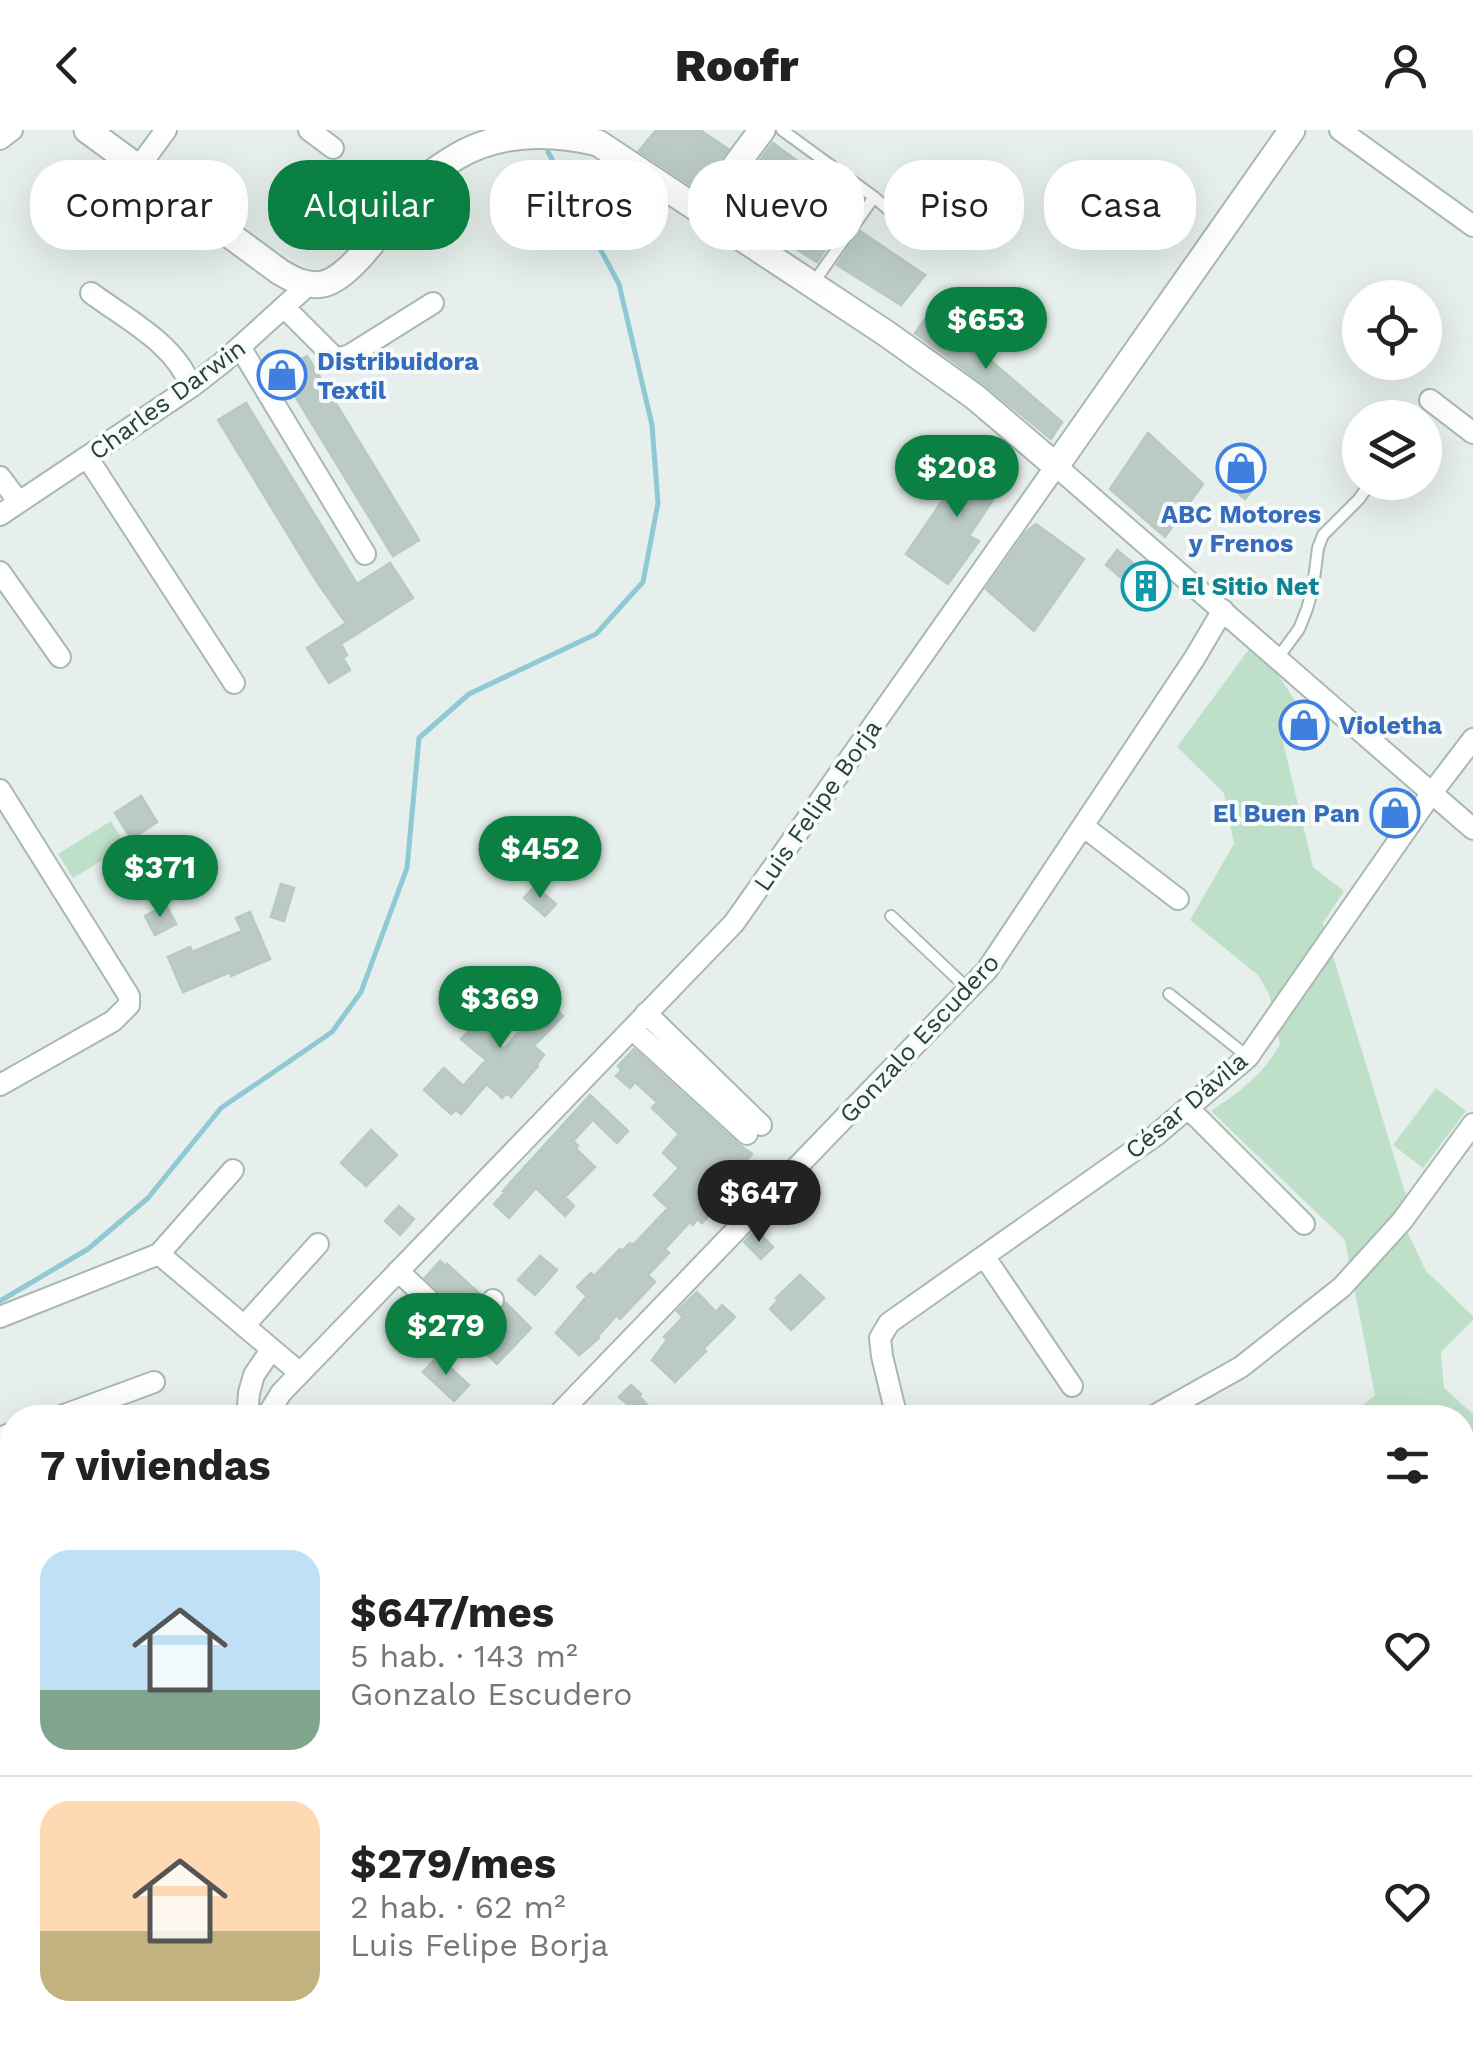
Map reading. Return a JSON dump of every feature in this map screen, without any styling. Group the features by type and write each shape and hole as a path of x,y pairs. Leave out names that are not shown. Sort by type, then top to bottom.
{"street":[{"path":"0,139 12,130"},
{"path":"87,130 127,160"},
{"path":"144,160 166,130"},
{"path":"309,130 333,148"},
{"path":"740,160 762,130"},
{"name":"Luis Felipe Borja","path":"275,1405 281,1393 734,922 1292,130"},
{"path":"1340,130 1473,226"},
{"name":"Charles Darwin","path":"0,515 191,387 308,285 340,276 415,187 481,144 506,138 565,136 598,144 688,203"},
{"path":"248,249 280,272 308,285"},
{"name":"Charles Darwin","path":"760,250 975,397 1473,829"},
{"path":"91,293 166,350 178,362 191,387"},
{"path":"284,307 332,356 340,358 433,303"},
{"path":"240,347 365,554"},
{"path":"1442,409 1473,432"},
{"path":"87,457 234,683"},
{"path":"0,477 19,502"},
{"path":"0,572 60,657"},
{"name":"Gonzalo Escudero","path":"568,1405 987,970 1194,660 1222,610"},
{"name":"César Dávila","path":"894,1405 880,1338 888,1323 1156,1135 1248,1057 1473,740"},
{"path":"0,790 130,996 128,1005 113,1021 0,1085"},
{"path":"1084,826 1178,898"},
{"path":"639,1021 754,1130"},
{"path":"1188,1108 1304,1224"},
{"path":"1173,1405 1241,1367 1342,1287 1402,1221 1473,1124"},
{"path":"0,1317 159,1254 233,1170"},
{"path":"244,1326 318,1244"},
{"path":"159,1254 300,1373"},
{"path":"984,1256 1072,1386"},
{"path":"398,1271 464,1331 493,1300"},
{"path":"248,1405 254,1376 272,1350"},
{"path":"91,1405 154,1382"}],"lane":[{"path":"782,130 884,207"},
{"path":"812,284 874,198"},
{"path":"1277,660 1300,628 1324,535 1357,500"},
{"path":"891,916 968,990"},
{"path":"1169,994 1248,1057"}],"green space":[{"path":"1255,641 1303,712 1282,738 1313,867 1344,891 1323,923 1407,1199 1402,1221 1426,1271 1473,1316 1441,1352 1444,1388 1463,1405 1363,1405 1375,1395 1345,1240 1211,1111 1259,1073 1280,1044 1269,994 1258,975 1190,920 1234,844 1224,793 1177,747"},
{"path":"111,821 126,846 73,878 58,854"},
{"path":"1436,1088 1466,1111 1423,1168 1393,1145"}],"building":[{"path":"656,130 700,130 728,149 719,160 688,160 688,183 668,170 668,160 653,160 639,151"},
{"path":"773,143 796,160 760,160"},
{"path":"864,234 925,275 901,305 837,265 847,250 864,250"},
{"path":"798,250 825,250 817,262"},
{"path":"932,310 1062,422 1051,439 915,333"},
{"path":"307,356 419,540 393,556 289,386 282,390 274,376"},
{"path":"246,403 357,584 390,563 413,598 341,644 350,670 329,683 307,648 346,623 218,420"},
{"path":"1148,433 1203,484 1165,537 1110,489"},
{"path":"975,453 1007,478 969,536 979,541 948,584 906,554"},
{"name":"ABC Motores y Frenos","path":"1250,469 1261,479 1245,499 1233,489"},
{"path":"1036,524 1084,559 1034,631 986,589 1026,532"},
{"path":"1117,550 1156,582 1144,597 1106,565"},
{"path":"141,796 157,822 131,839 115,813"},
{"path":"281,884 294,888 284,921 271,917"},
{"path":"535,886 556,904 545,916 524,898"},
{"path":"166,905 176,924 155,935 145,916"},
{"path":"250,912 270,959 183,992 168,957 190,947 192,952 242,931 236,918"},
{"path":"518,974 563,1016 534,1046 544,1055 511,1097 507,1093 502,1098 487,1084 461,1114 456,1110 451,1114 424,1090 444,1068 463,1086 486,1060 461,1039 474,1026 482,1034 485,1030 504,1049 530,1019 504,994 498,1001 487,991 497,979 507,987"},
{"path":"634,1049 752,1154 746,1161 755,1169 716,1216 712,1212 702,1223 697,1219 693,1225 690,1222 648,1275 655,1282 579,1355 556,1333 587,1296 577,1287 591,1273 594,1276 620,1249 633,1245 668,1208 654,1195 679,1168 663,1153 679,1134 652,1108 657,1102 635,1082 630,1088 616,1076 622,1070 618,1066"},
{"path":"590,1095 628,1131 617,1143 593,1120 573,1141 595,1167 565,1197 574,1206 565,1216 536,1188 509,1218 494,1204"},
{"path":"371,1130 397,1155 366,1186 341,1163"},
{"path":"399,1206 414,1219 400,1235 385,1221"},
{"path":"756,1230 773,1247 761,1259 744,1242"},
{"path":"540,1256 557,1270 535,1295 518,1280"},
{"path":"440,1261 480,1294 462,1313 425,1278"},
{"path":"800,1275 824,1298 791,1330 770,1309"},
{"path":"697,1292 716,1312 722,1305 735,1317 675,1382 652,1360 667,1340 664,1337 683,1317 677,1311"},
{"path":"506,1303 531,1328 497,1364 473,1341"},
{"path":"438,1356 469,1385 454,1401 423,1372"},
{"path":"631,1385 648,1405 626,1405 619,1397"}],"waterway":[{"path":"0,1301 88,1249 148,1198 221,1108 332,1032 361,992 407,868 419,738 469,694 596,634 643,582 658,503 652,425 619,284 548,152"}],"place":[{"name":"Distribuidora Textil","path":"282,375"},
{"name":"ABC Motores y Frenos","path":"1241,468"},
{"name":"El Sitio Net","path":"1146,586"},
{"name":"Violetha","path":"1304,725"},
{"name":"El Buen Pan","path":"1395,813"}]}
